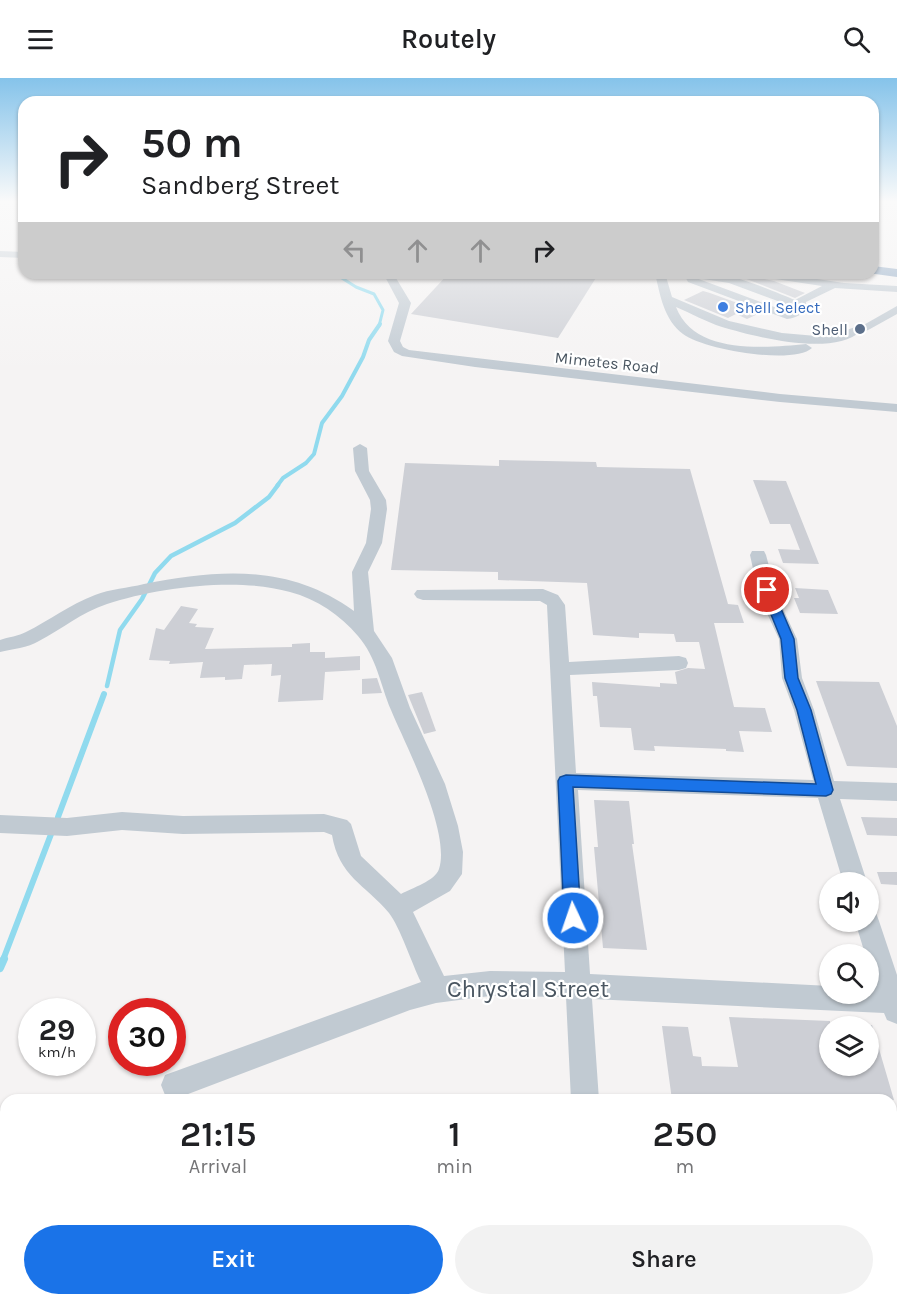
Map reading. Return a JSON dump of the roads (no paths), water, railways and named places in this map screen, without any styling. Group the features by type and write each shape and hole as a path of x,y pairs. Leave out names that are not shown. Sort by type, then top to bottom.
{"highway":[{"path":"879,263 897,265"},
{"path":"879,271 897,273"}],"street":[{"name":"Mimetes Road","path":"391,279 405,303 394,341 398,349 406,353 798,400 897,408"},
{"path":"662,279 669,310 685,332 705,342 751,350 777,351 806,348 860,329 897,309"},
{"path":"691,279 787,316 797,313 801,300 835,284"},
{"path":"722,279 801,306"},
{"path":"798,279 897,289"},
{"path":"740,299 758,291"},
{"path":"667,299 740,329 782,337 829,341"},
{"path":"360,448 362,471 378,500 379,509 374,543 360,572 365,632"},
{"path":"758,555 768,596 788,639 792,678 804,710 852,872"},
{"path":"0,646 31,638 59,619 100,599 120,593 208,580 249,578 314,592 350,617 365,632 383,658 400,708 434,784 452,852 452,868 447,879 399,907"},
{"path":"423,594 543,596 552,598 556,604 576,986 585,1094"},
{"path":"559,669 679,663"},
{"path":"566,781 897,792"},
{"path":"0,824 68,827 122,821 183,825 332,825 343,831 346,849 360,872 399,907 437,989"},
{"path":"871,932 896,1005"},
{"name":"Chrystal Street","path":"175,1085 437,989 465,985 576,986 896,1005"}],"waterway":[{"path":"343,279 374,294 383,310 379,325"},
{"path":"277,486 283,478 306,463 314,454 322,423 342,396 363,357 369,340 379,325"},
{"path":"107,686 120,630 142,599 155,573 171,556 235,523 269,497 278,485"},
{"path":"58,817 104,694"},
{"path":"3,960 53,829"},
{"path":"0,968 4,959"}],"place":[{"name":"Shell Select","path":"723,307"},
{"name":"Shell","path":"860,329"}]}
